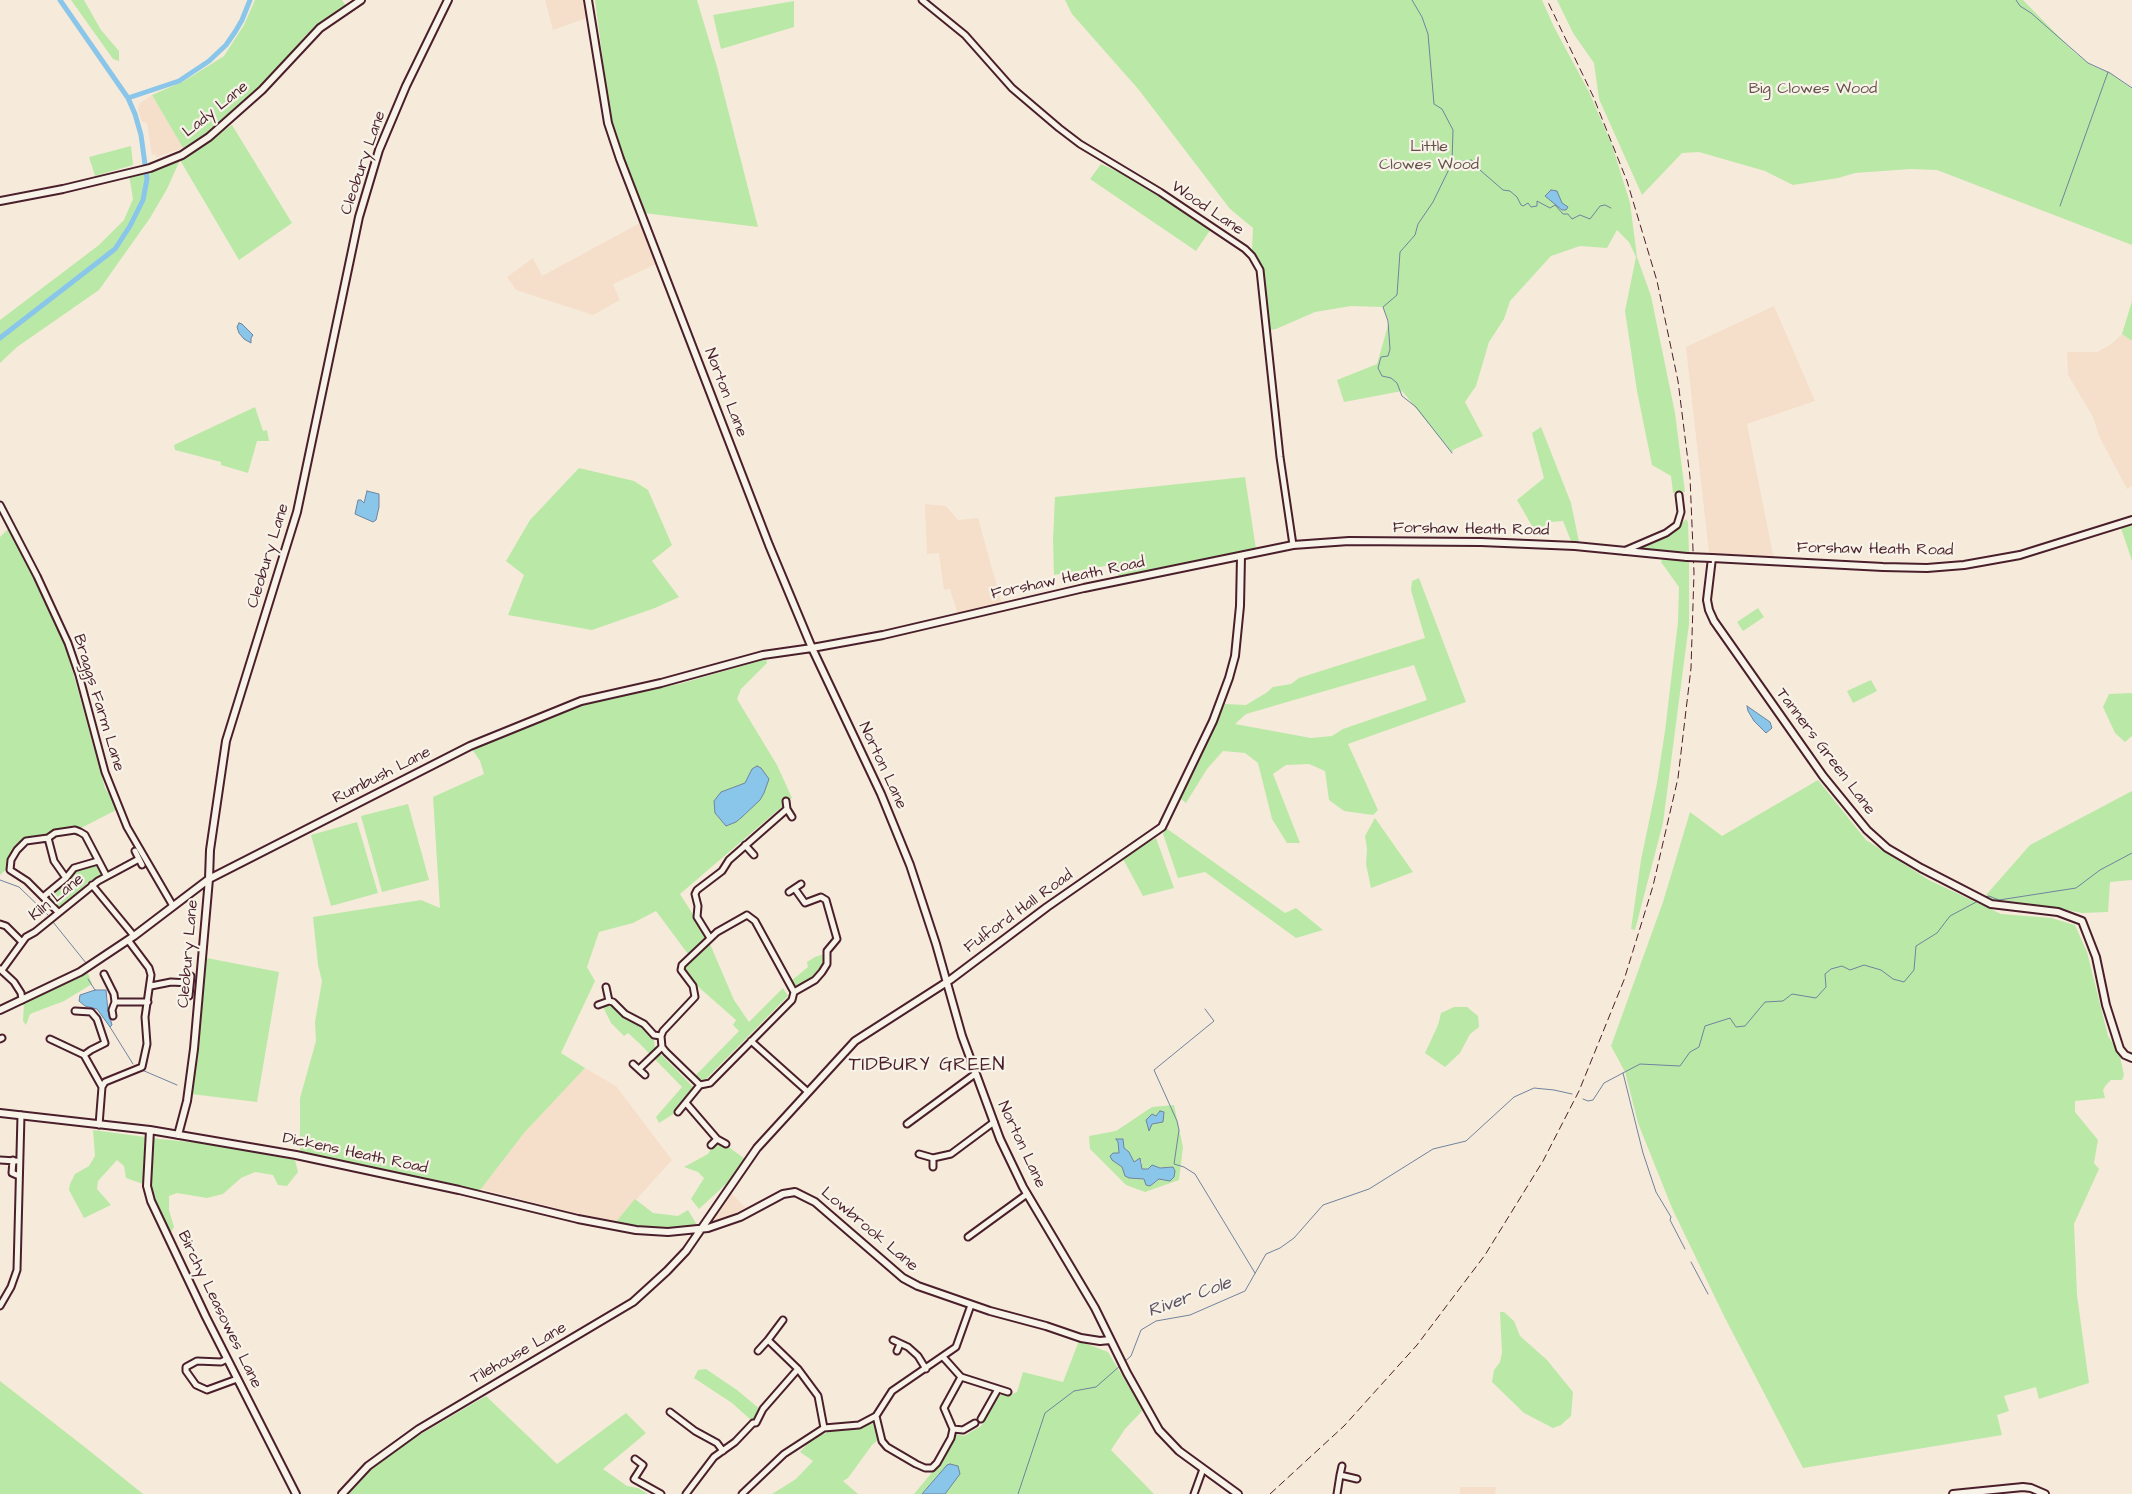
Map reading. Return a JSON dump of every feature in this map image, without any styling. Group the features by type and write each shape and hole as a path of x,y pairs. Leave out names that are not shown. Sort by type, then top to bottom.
{"street":[{"name":"Lady Lane","path":"0,201 63,189 150,168 182,154 209,137 262,90 320,28 361,0"},
{"name":"Cleobury Lane","path":"178,1135 187,1100 193,1058 210,879 210,850 226,741 297,512 308,452 359,217 379,150 406,86 448,0"},
{"name":"Norton Lane","path":"588,0 608,123 620,159 748,492 812,648 897,832 917,885 975,1074 1012,1165 1027,1194 1095,1308 1124,1369 1162,1434 1174,1447 1238,1494"},
{"name":"Wood Lane","path":"922,0 965,35 1012,88 1059,128 1080,144 1160,192 1245,249 1252,256 1260,270 1280,458 1293,545"},
{"path":"1623,551 1666,533 1677,525 1681,512 1679,495"},
{"name":"Braggs Farm Lane","path":"0,505 37,576 68,643 105,772 127,827 173,906"},
{"name":"Forshaw Heath Road","path":"812,648 883,635 1084,588 1293,545 1350,541 1526,543 1712,558 1926,568 1964,566 2020,555 2132,520"},
{"name":"Fulford Hall Road","path":"702,1229 757,1148 855,1040 947,982 1062,896 1162,827 1213,721 1229,678 1235,656 1239,615 1241,556"},
{"name":"Tanners Green Lane","path":"1712,558 1708,600 1710,614 1834,790 1867,830 1887,848 1991,904 2058,912 2082,921 2096,958 2106,1005 2120,1049 2125,1055 2132,1058"},
{"name":"Rumbush Lane","path":"0,1010 80,972 131,938 210,879 470,746 581,701 661,683 762,655 812,648"},
{"path":"786,801 787,809 792,817"},
{"path":"710,938 697,917 698,906 695,894 697,890 722,871 729,860 787,809"},
{"path":"58,912 43,897 37,894 27,881 12,873 9,867 17,850 26,842 48,838 55,833 75,830 80,832 85,835 106,875"},
{"path":"48,838 57,868 66,878"},
{"path":"745,845 754,855"},
{"path":"135,851 142,865"},
{"name":"Kiln Lane","path":"1,969 21,942 58,912 106,875 139,859"},
{"path":"43,897 66,878 74,868 98,861"},
{"path":"789,892 802,884"},
{"path":"92,885 131,938 149,968 151,986 145,1017 148,1039 139,1068 105,1082 102,1087 99,1125"},
{"path":"794,992 815,980 822,972 827,964 827,952 837,939 826,900 821,897 805,903 795,889"},
{"path":"678,1112 700,1084 710,1083 792,1000 794,992 751,916 746,915 717,932 682,964 681,970 693,986 695,997 663,1030 661,1036 662,1047 700,1084"},
{"path":"5,924 21,942"},
{"path":"1,969 21,994 22,1000"},
{"path":"104,974 114,994 113,1016"},
{"path":"189,996 191,976"},
{"path":"101,983 109,981"},
{"path":"151,986 171,982 190,984"},
{"path":"606,987 609,1001"},
{"path":"598,1005 609,1001 617,1004 627,1015 638,1020 654,1035 661,1036"},
{"path":"115,1002 148,1002"},
{"path":"75,1011 84,1010 91,1012 97,1019 106,1039 105,1043 84,1055"},
{"path":"50,1039 84,1055 102,1087"},
{"path":"751,1041 808,1092"},
{"path":"639,1069 662,1047"},
{"path":"633,1064 645,1075"},
{"path":"907,1124 975,1074"},
{"path":"686,1103 717,1139 726,1144"},
{"name":"Dickens Heath Road","path":"0,1113 150,1130 296,1155 396,1176 578,1219 636,1230 668,1232 702,1229"},
{"path":"0,1306 11,1287 17,1270 19,1176 16,1161 21,1115"},
{"path":"919,1154 933,1158 951,1154 994,1122"},
{"name":"Birchy Leasowes Lane","path":"150,1130 148,1193 227,1359 296,1494"},
{"path":"712,1145 717,1139"},
{"path":"933,1158 933,1167"},
{"path":"0,1160 16,1161"},
{"name":"Lowbrook Lane","path":"702,1229 728,1223 783,1194 800,1193 815,1202 910,1283 971,1305 1082,1338 1100,1341 1110,1340"},
{"path":"968,1237 1027,1194"},
{"name":"Tilehouse Lane","path":"342,1494 368,1466 419,1429 633,1302 686,1251 702,1229"},
{"path":"742,1494 784,1454 824,1428 859,1425 876,1416 892,1391 944,1358 956,1347 971,1305"},
{"path":"758,1351 782,1320"},
{"path":"768,1340 798,1368 818,1396 824,1428"},
{"path":"893,1340 918,1356 926,1369"},
{"path":"897,1351 900,1344"},
{"path":"944,1358 961,1377 1008,1392"},
{"path":"227,1359 221,1362 197,1361 186,1367 186,1371 196,1385 206,1390 237,1379"},
{"path":"686,1494 696,1483 706,1466 756,1422 763,1409 798,1368"},
{"path":"876,1416 882,1441 887,1447 924,1468 932,1468 952,1438 953,1429 944,1408 961,1377"},
{"path":"980,1418 998,1389"},
{"path":"670,1412 695,1431 717,1443 723,1451"},
{"path":"953,1429 963,1430 975,1423"},
{"path":"635,1459 643,1465 634,1479 661,1494"},
{"path":"1337,1494 1342,1466"},
{"path":"1194,1494 1204,1469"},
{"path":"1340,1475 1357,1479"},
{"path":"1953,1494 2023,1487 2046,1494"}],"shaded area":[{"path":"545,0 584,0 587,18 553,30"},
{"path":"152,95 183,148 156,157 155,154 152,155 147,123 142,122 138,109 140,103"},
{"path":"640,223 656,264 613,284 620,300 593,315 516,290 507,277 533,258 542,276"},
{"path":"1774,306 1815,401 1747,424 1774,560 1709,553 1686,347"},
{"path":"2122,334 2132,341 2132,486 2127,489 2100,438 2093,417 2068,375 2067,352 2097,352 2110,345"},
{"path":"925,504 946,506 958,520 978,518 1002,604 958,615 950,589 944,590 939,553 927,554"},
{"path":"585,1068 616,1086 672,1160 615,1223 481,1189 524,1133"},
{"path":"730,1192 746,1208 714,1223 712,1219"},
{"path":"1460,1487 1496,1487 1495,1494 1460,1494"}],"green space":[{"path":"71,0 84,0 101,30 119,51 119,61 113,59"},
{"path":"255,0 342,0 346,6 306,35 262,85 207,135 183,148 152,95 184,81 224,56 244,25"},
{"path":"595,0 697,0 717,67 758,227 644,213 611,122"},
{"name":"Little Clowes Wood","path":"1065,0 1542,0 1554,27 1589,92 1612,145 1630,203 1637,257 1651,296 1675,413 1685,492 1673,493 1671,476 1652,465 1637,391 1625,311 1636,257 1629,242 1617,230 1607,248 1580,246 1551,256 1510,301 1504,319 1489,342 1476,386 1465,402 1483,436 1453,450 1452,453 1402,391 1344,402 1337,380 1377,364 1389,322 1383,307 1351,306 1315,312 1271,330 1262,268 1252,250 1253,228 1230,209 1139,90 1072,14"},
{"name":"Big Clowes Wood","path":"1557,0 2023,0 2074,52 2091,65 2110,73 2132,89 2132,245 1937,170 1911,169 1855,173 1838,178 1793,185 1765,171 1699,152 1682,153 1642,195 1599,99 1594,63 1573,33"},
{"path":"794,1 794,27 721,49 713,15"},
{"path":"232,125 292,223 239,260 180,160"},
{"path":"131,146 133,165 95,176 89,157"},
{"path":"180,160 167,189 150,218 99,290 17,347 0,363 0,320 99,245 124,220 133,199 129,175 153,171"},
{"path":"1101,164 1123,174 1211,229 1196,251 1090,179"},
{"path":"2132,301 2132,341 2122,334"},
{"path":"255,407 263,431 267,430 269,441 257,441 248,473 221,465 221,462 175,450 174,445"},
{"path":"1541,427 1571,503 1579,542 1571,541 1563,521 1551,522 1535,531 1517,500 1544,478 1532,433"},
{"path":"579,468 634,481 648,490 672,545 652,561 679,597 655,608 592,630 508,615 524,575 506,561 530,520"},
{"path":"1245,477 1256,549 1119,579 1116,564 1054,575 1055,497"},
{"path":"1686,519 1688,522 1689,553 1637,548 1673,532"},
{"path":"2132,525 2132,561 2121,528"},
{"path":"10,527 66,647 105,788 118,809 83,827 57,830 45,836 29,836 20,846 11,865 0,875 0,537"},
{"path":"1663,558 1689,562 1689,624 1663,823 1635,930 1631,929 1641,860 1657,783 1665,731 1678,622 1679,587 1661,562"},
{"path":"1419,578 1466,702 1348,744 1378,810 1373,815 1344,811 1329,800 1325,771 1309,764 1286,765 1273,774 1300,843 1287,843 1272,819 1258,763 1245,753 1223,751 1207,769 1186,803 1181,799 1205,741 1225,704 1246,705 1273,687 1291,684 1299,678 1425,638 1411,590 1412,581","holes":["1414,665 1427,700 1343,729 1332,736 1311,738 1235,724 1246,714"]},
{"path":"1758,608 1764,617 1743,631 1737,622"},
{"path":"766,659 767,663 741,689 737,699 777,765 792,798 680,894 706,935 706,939 688,954 656,911 633,923 599,932 587,967 595,981 561,1053 585,1068 524,1133 481,1189 474,1193 393,1172 300,1152 300,1098 316,1041 315,1022 322,981 318,965 313,917 421,900 440,908 433,797 484,774 480,761 472,749 580,705 683,683"},
{"path":"1871,680 1877,691 1853,703 1847,691"},
{"path":"2132,693 2132,736 2125,742 2115,733 2103,707 2109,694"},
{"path":"1818,780 1866,840 1929,880 2001,914 2051,918 2075,925 2087,952 2108,1036 2119,1052 2124,1075 2122,1080 2111,1080 2106,1085 2103,1090 2105,1098 2075,1101 2075,1112 2098,1140 2094,1163 2099,1169 2074,1224 2077,1295 2089,1383 2039,1399 2036,1387 2004,1396 2009,1411 1997,1415 2002,1435 1803,1468 1724,1316 1672,1208 1638,1123 1625,1072 1611,1046 1663,902 1690,812 1722,836"},
{"path":"2132,791 2132,880 2110,882 2108,912 2082,913 2047,906 2006,903 1994,901 1986,895 2030,845"},
{"path":"408,804 429,880 382,892 361,816"},
{"path":"1375,818 1413,872 1371,888 1366,864 1367,849 1365,836"},
{"path":"357,822 378,893 331,906 311,835"},
{"path":"1166,828 1285,913 1296,908 1323,930 1296,938 1205,872 1178,878 1163,834"},
{"path":"1156,838 1174,888 1143,896 1122,857"},
{"path":"94,865 101,869 102,873 98,878 88,882 72,900 58,907 49,899 49,894 70,881 77,868 86,868"},
{"path":"710,944 734,1000 749,1022 783,988 788,996 706,1079 700,1080 696,1075 739,1031 733,1025 736,1020 695,984 685,972 685,966 694,956"},
{"path":"824,954 824,962 813,976 796,989 791,981 808,967 807,962"},
{"path":"207,958 279,972 257,1102 191,1094"},
{"path":"88,973 92,984 64,1001 30,1014 26,1025 23,1021 24,1003"},
{"path":"610,1003 614,1005 621,1015 639,1022 654,1040 655,1048 693,1087 675,1113 659,1123 656,1117 682,1087 628,1033 624,1036 611,1023 602,1005"},
{"path":"1454,1007 1467,1007 1478,1016 1479,1027 1470,1034 1460,1053 1445,1067 1425,1053 1438,1025 1441,1013"},
{"path":"1174,1105 1183,1147 1179,1180 1145,1192 1126,1185 1090,1149 1089,1136 1116,1131 1152,1107","holes":["1118,1142 1134,1163 1142,1161 1142,1169 1173,1167 1165,1180 1160,1178 1155,1183 1144,1179 1129,1178 1122,1167 1116,1162 1113,1153 1119,1153"]},
{"path":"93,1130 145,1137 143,1184 126,1178 124,1166 117,1160 98,1181 97,1189 111,1205 84,1218 69,1190 75,1174 89,1166 95,1156"},
{"path":"151,1138 208,1144 295,1160 298,1172 287,1186 278,1185 273,1175 255,1172 241,1178 223,1194 207,1198 177,1193 169,1196 169,1210 174,1227 170,1234 149,1190"},
{"path":"719,1143 724,1147 726,1145 745,1159 726,1184 699,1209 691,1199 704,1178 698,1172 684,1167 708,1154 712,1147"},
{"path":"635,1199 653,1213 678,1216 688,1210 697,1225 677,1229 640,1227 615,1223"},
{"path":"1500,1312 1504,1312 1514,1321 1520,1336 1547,1360 1573,1392 1571,1416 1561,1425 1553,1428 1524,1413 1492,1382 1494,1370 1500,1362 1502,1353"},
{"path":"1079,1341 1108,1352 1143,1410 1125,1429 1111,1450 1154,1494 914,1494 939,1464 955,1434 964,1436 981,1426 1000,1395 1010,1395 1017,1392 1023,1372 1063,1382"},
{"path":"706,1369 737,1390 761,1410 756,1420 752,1421 732,1403 694,1378 698,1370"},
{"path":"0,1381 86,1448 143,1494 0,1494"},
{"path":"486,1396 557,1464 626,1413 646,1433 603,1469 627,1486 638,1488 648,1494 349,1494 372,1469 409,1441"},
{"path":"873,1423 878,1440 872,1445 848,1478 843,1481 858,1494 772,1494 796,1479 813,1461 800,1452 813,1438 831,1431 847,1430"}],"water":[{"path":"1551,190 1557,191 1562,203 1568,207 1566,210 1562,210 1545,196"},
{"path":"239,323 253,335 251,343 239,333 237,327"},
{"path":"367,491 379,494 379,507 376,520 373,522 355,514 358,500 364,503"},
{"path":"1747,706 1770,722 1772,728 1766,733 1754,721"},
{"path":"757,766 761,768 769,779 764,793 760,800 742,817 726,826 715,813 714,801 721,792 745,783 752,769"},
{"path":"95,990 106,990 108,1011 112,1025 110,1027 97,1009 85,1006 79,1001 80,995"},
{"path":"1160,1111 1164,1112 1163,1122 1152,1124 1149,1131 1146,1120 1152,1114 1156,1116"},
{"path":"1116,1139 1123,1139 1124,1148 1129,1152 1134,1162 1140,1158 1142,1169 1148,1169 1152,1165 1160,1168 1173,1167 1175,1171 1174,1177 1170,1181 1159,1179 1150,1186 1146,1185 1144,1179 1125,1176 1122,1167 1112,1160 1110,1156 1113,1153 1119,1153"},
{"path":"947,1465 958,1466 960,1474 945,1494 922,1494"}],"waterway":[{"path":"0,338 115,249 130,226 143,200 147,179 141,135 128,98 60,0"},
{"path":"128,98 179,81 209,61 226,45 235,32 250,0"},
{"path":"1412,0 1422,17 1428,34 1434,104 1442,109 1453,130 1452,163 1433,202 1418,224 1415,235 1400,252 1397,295 1383,307 1388,321 1390,349 1388,356 1381,357 1378,368 1382,376 1391,378 1397,383 1402,396 1416,407 1452,453"},
{"path":"2016,0 2020,6 2031,13 2088,63 2110,73 2132,88"},
{"path":"2060,206 2108,72"},
{"path":"1452,163 1472,160 1480,170 1503,190 1510,191 1517,197 1523,206 1528,203 1531,207 1537,206 1537,201 1550,208 1555,205 1563,214 1568,214 1572,219 1580,215 1590,219 1600,206 1605,205 1611,208"},
{"name":"River Cole","path":"1986,897 1989,896 1999,900 2076,888 2100,870 2132,853"},
{"path":"0,880 19,887 48,915"},
{"name":"River Cole","path":"1583,1099 1593,1100 1604,1083 1640,1064 1680,1066 1690,1052 1699,1047 1705,1026 1730,1018 1736,1027 1745,1026 1765,1002 1783,1001 1792,994 1816,998 1826,987 1825,974 1831,969 1842,966 1850,970 1864,965 1881,970 1893,979 1904,982 1914,970 1916,946 1937,933 1950,916 1980,900"},
{"path":"53,922 86,963"},
{"path":"88,979 95,990"},
{"path":"1205,1009 1214,1021 1154,1070 1177,1121 1179,1130 1174,1164 1184,1167 1195,1174 1255,1273"},
{"path":"110,1027 133,1064"},
{"path":"142,1070 177,1085"},
{"path":"1623,1073 1643,1153 1656,1192 1671,1217 1670,1220 1685,1249"},
{"name":"River Cole","path":"1124,1362 1131,1356 1141,1330 1156,1321 1190,1315 1245,1291 1266,1254 1280,1248 1294,1238 1323,1205 1369,1189 1433,1149 1466,1141 1514,1097 1534,1088 1572,1094"},
{"path":"1691,1262 1708,1294"},
{"name":"River Cole","path":"1018,1494 1045,1413 1074,1391 1096,1387 1121,1365"}],"railway":[{"path":"1270,1494 1344,1426 1417,1345 1485,1255 1543,1161 1579,1091 1624,980 1653,886 1678,778 1691,668 1694,573 1690,477 1678,381 1657,281 1627,181 1593,96 1547,0"}],"district":[{"name":"TIDBURY GREEN","path":"927,1066"}]}
